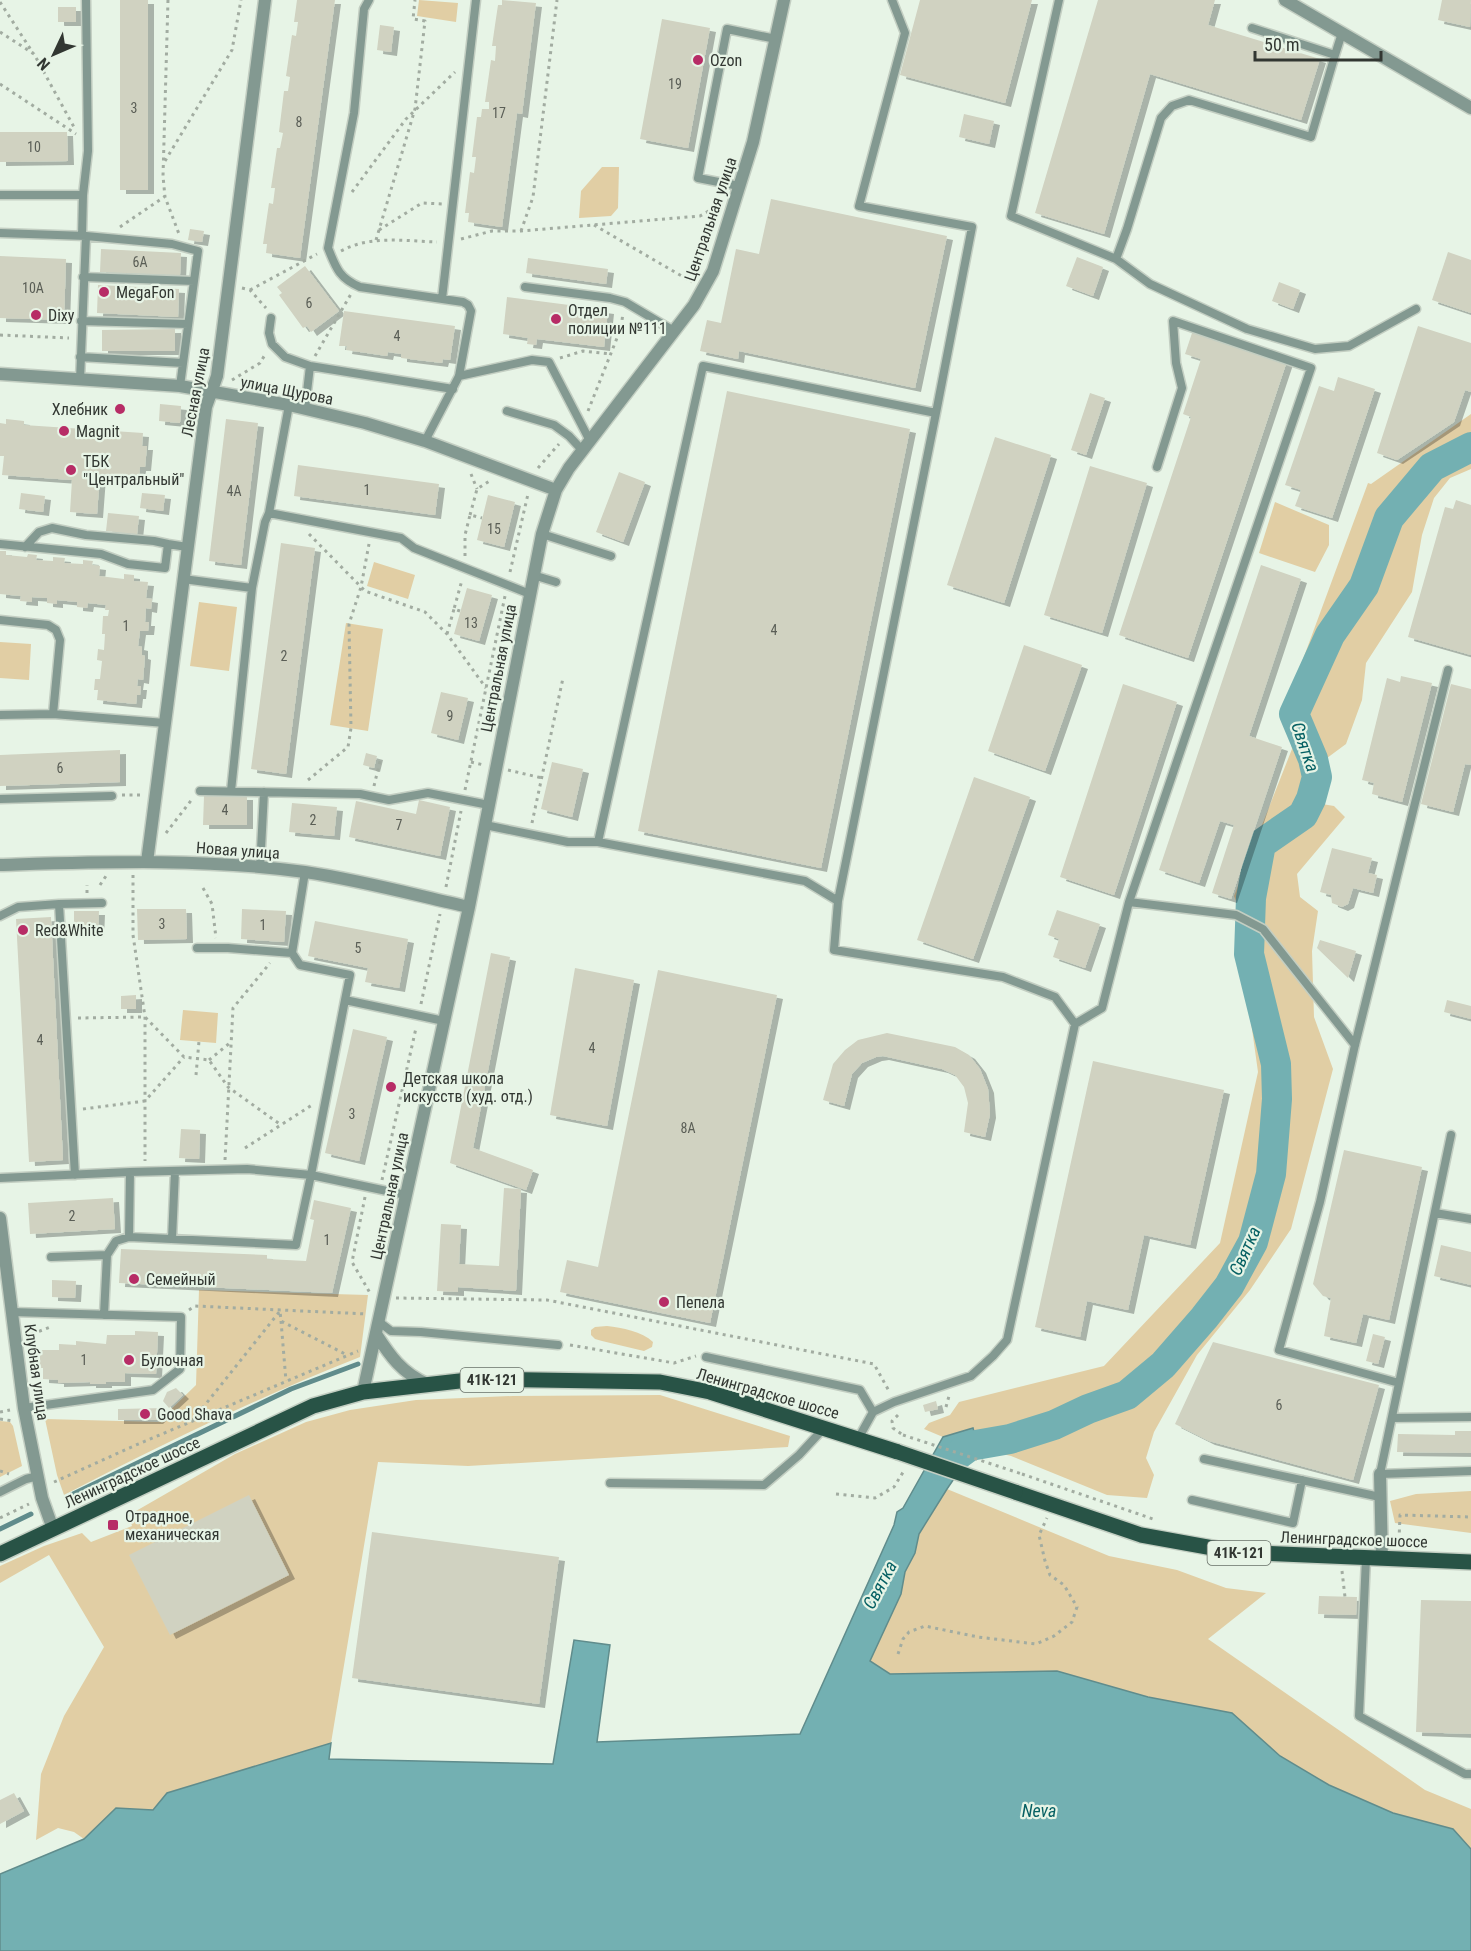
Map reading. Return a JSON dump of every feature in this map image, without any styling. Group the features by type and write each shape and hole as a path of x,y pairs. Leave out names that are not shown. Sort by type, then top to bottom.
{"main road":[{"name":"Ленинградское шоссе","path":"0,1554 313,1406 363,1392 477,1379 660,1382 710,1392 898,1452 1141,1535 1235,1552 1471,1562"}],"street":[{"name":"Лесная улица","path":"147,862 206,407 217,376 265,0"},
{"name":"Центральная улица","path":"363,1392 377,1327 378,1298 406,1195 470,907 542,534 556,490 586,446 704,289 712,271 753,142 784,0"},
{"path":"1285,0 1471,108"},
{"name":"улица Щурова","path":"0,374 180,387 289,405 365,423 424,441 556,490"},
{"name":"Новая улица","path":"0,865 147,862 260,868 305,873 470,907"},
{"name":"Клубная улица","path":"0,1218 24,1408 42,1498 53,1529"},
{"path":"377,1327 391,1358 414,1378 428,1385"},
{"path":"1374,1559 1380,1474"}],"lane":[{"path":"80,380 83,195 88,152 86,0"},
{"path":"369,0 364,9 354,113 334,215 330,252 335,268 347,281 356,285 463,302 471,311 459,376 424,441"},
{"path":"442,299 476,0"},
{"path":"892,0 905,33 859,206 972,227 838,902 834,950 1003,977 1056,997 1075,1024"},
{"path":"1059,0 1011,216 1116,260 1150,284 1247,329 1315,349 1349,346 1416,309"},
{"path":"1252,28 1335,55"},
{"path":"739,186 698,178 727,29 776,39"},
{"path":"1116,260 1161,118 1172,106 1189,100 1311,137 1342,33"},
{"path":"0,195 83,195"},
{"path":"0,233 84,236 185,246 198,251 180,387"},
{"path":"83,277 194,281"},
{"path":"525,287 610,297 625,302 674,331"},
{"path":"271,318 269,333 272,344 285,357 310,366 453,389"},
{"path":"81,321 188,324"},
{"path":"858,1439 873,1412 894,1402 971,1376 1007,1340 1075,1024 1102,1008 1130,902 1311,368 1173,321 1176,363 1182,388 1157,467"},
{"path":"80,357 183,363"},
{"path":"459,376 532,360 549,362 586,446"},
{"path":"305,409 310,366"},
{"path":"598,842 704,366 936,413"},
{"path":"231,791 252,588 289,405"},
{"path":"507,411 555,424 586,446"},
{"path":"269,513 401,538 414,548 530,594"},
{"path":"25,546 39,532 52,528 86,535 154,541 187,547"},
{"path":"542,534 611,556"},
{"path":"0,544 101,554 128,564 165,568 168,544"},
{"path":"533,575 556,582"},
{"path":"183,579 252,588"},
{"path":"0,620 48,625 56,630 60,640 53,714"},
{"path":"1399,1383 1279,1350 1320,1202 1355,1045 1448,670"},
{"path":"0,715 53,714 165,723"},
{"path":"200,791 360,794 389,800 428,793 489,805"},
{"path":"260,868 264,792"},
{"path":"0,799 112,796"},
{"path":"485,825 568,842 598,842 805,881 838,902"},
{"path":"105,1315 107,1255 116,1241 129,1237 296,1245 350,975 300,965 292,953 305,873"},
{"path":"1130,902 1236,915 1263,929 1355,1045"},
{"path":"0,916 18,908 102,903"},
{"path":"59,904 75,1175"},
{"path":"197,948 292,953"},
{"path":"345,1000 444,1021"},
{"path":"1451,1135 1380,1474 1471,1471"},
{"path":"0,1178 247,1169 311,1175 406,1195"},
{"path":"172,1239 175,1171"},
{"path":"129,1237 130,1172"},
{"path":"1435,1213 1471,1219"},
{"path":"51,1257 107,1255"},
{"path":"12,1312 181,1317 180,1368 153,1390 24,1408"},
{"path":"377,1327 391,1331 558,1346"},
{"path":"706,1357 860,1390 873,1412"},
{"path":"1392,1418 1471,1417"},
{"path":"610,1483 764,1485 799,1455 824,1428"},
{"path":"1204,1459 1380,1497"},
{"path":"0,1492 38,1476"},
{"path":"1192,1500 1293,1523 1302,1480"},
{"path":"1374,1559 1359,1716 1465,1774 1471,1774"}],"path":[{"path":"168,0 165,197 173,223 185,246"},
{"path":"164,163 232,50 241,0"},
{"path":"376,240 415,109 426,21 413,19 415,0"},
{"path":"521,231 533,197 557,0"},
{"path":"0,2 34,54 80,136 0,84"},
{"path":"0,32 34,54"},
{"path":"334,215 406,118 469,58"},
{"path":"123,225 165,197"},
{"path":"379,230 422,203 453,204"},
{"path":"229,286 250,290 330,252 376,240 448,242 492,231 521,231 700,216 714,208 732,209"},
{"path":"594,225 677,274"},
{"path":"310,366 356,285"},
{"path":"250,290 263,304 271,318"},
{"path":"0,335 80,339"},
{"path":"212,392 260,363 272,344"},
{"path":"549,362 583,351 611,354"},
{"path":"467,468 477,489 470,515"},
{"path":"477,489 494,478"},
{"path":"380,1189 419,1016 507,585 529,489"},
{"path":"292,517 365,591 425,612 447,634 486,688"},
{"path":"292,792 348,747 351,728 349,624 361,587 371,532"},
{"path":"447,634 454,609"},
{"path":"493,654 501,655"},
{"path":"530,834 563,678"},
{"path":"372,797 380,761"},
{"path":"471,762 486,765"},
{"path":"505,770 542,777"},
{"path":"149,847 159,842 200,791"},
{"path":"112,796 156,795"},
{"path":"133,862 132,935 145,1017 145,1172"},
{"path":"203,888 212,904 217,948"},
{"path":"225,1170 233,1008 278,952"},
{"path":"66,1018 145,1017 184,1057 209,1059 231,1042"},
{"path":"196,1075 199,1041"},
{"path":"71,1110 145,1101 184,1057"},
{"path":"209,1059 228,1087 281,1125"},
{"path":"245,1148 326,1096"},
{"path":"368,1187 352,1262 378,1298"},
{"path":"378,1298 547,1300 874,1364 900,1412 892,1421 893,1428 903,1435 1166,1523"},
{"path":"181,1317 195,1306 369,1315 378,1298"},
{"path":"280,1311 286,1381"},
{"path":"192,1421 280,1311"},
{"path":"281,1321 347,1355"},
{"path":"558,1346 571,1345 674,1363 695,1356 706,1357"},
{"path":"54,1482 364,1349"},
{"path":"0,1419 11,1419 16,1424"},
{"path":"0,1471 10,1475"},
{"path":"0,1480 18,1471"},
{"path":"836,1494 874,1498 894,1487 903,1473"},
{"path":"0,1518 29,1503"},
{"path":"898,1654 909,1632 925,1626 978,1637 1036,1644 1054,1636 1072,1622 1077,1608 1064,1585 1050,1575 1039,1535 1052,1504"},
{"path":"1399,1540 1400,1515 1471,1517"},
{"path":"1342,1569 1345,1597"}],"shaded area":[{"path":"419,0 458,3 456,22 417,16"},
{"path":"602,167 619,167 618,208 611,216 579,218 581,191"},
{"path":"1471,414 1471,469 1450,478 1434,498 1422,535 1412,592 1366,663 1362,700 1346,744 1323,761 1322,804 1334,806 1345,817 1297,874 1300,897 1318,911 1312,951 1314,1017 1333,1069 1291,1229 1250,1290 1197,1355 1154,1432 1146,1458 1154,1475 1147,1498 1107,1495 1011,1456 978,1448 973,1428 943,1437 924,1429 929,1423 950,1415 959,1402 1104,1366 1220,1243 1258,1072 1236,915 1238,906 1234,896 1292,749 1285,708 1368,483 1371,484"},
{"path":"1275,502 1329,525 1329,545 1315,572 1259,553"},
{"path":"374,562 415,575 408,599 367,586"},
{"path":"199,602 237,607 229,671 190,666"},
{"path":"346,623 383,629 368,731 330,725"},
{"path":"0,642 31,644 29,680 0,678"},
{"path":"183,1010 218,1013 216,1043 180,1040"},
{"path":"199,1290 368,1295 360,1357 210,1422 64,1495 57,1475 45,1419 158,1422 196,1385"},
{"path":"607,1326 643,1335 653,1342 652,1347 644,1351 595,1339 591,1335 591,1330 595,1327"},
{"path":"660,1395 790,1436 788,1447 468,1466 378,1462 331,1743 167,1793 153,1810 116,1808 84,1839 74,1832 58,1828 36,1840 41,1774 64,1716 104,1647 49,1555 0,1583 0,1566 44,1546 82,1533 91,1542 132,1526 129,1515 235,1454 306,1422 350,1410 416,1400 513,1396"},
{"path":"0,1421 10,1422 13,1426 22,1466 0,1477"},
{"path":"947,1489 1109,1556 1177,1570 1226,1588 1266,1593 1208,1639 1425,1790 1471,1809 1471,1849 1453,1829 1393,1813 1329,1785 1280,1756 1231,1713 1148,1697 1057,1671 890,1674 870,1661 901,1594 905,1572 915,1553 919,1534"},
{"path":"1471,1491 1471,1533 1395,1523 1390,1501 1416,1494"}],"water":[{"name":"Neva","path":"973,1428 978,1448 966,1461 919,1534 915,1553 905,1572 901,1594 870,1661 890,1674 1057,1671 1148,1697 1232,1713 1280,1756 1329,1785 1393,1813 1453,1829 1471,1849 1471,1951 0,1951 0,1874 84,1839 116,1808 153,1810 167,1793 331,1743 329,1759 553,1764 574,1640 610,1645 597,1742 800,1734 894,1525 897,1512 903,1508 943,1437"}],"building":[{"path":"120,0 148,0 148,190 120,190"},
{"path":"297,0 335,0 300,258 266,253 267,244 263,244 269,203 273,204 275,188 271,188 277,148 280,148 283,133 279,132 284,91 288,91 290,77 286,76 292,35 296,36 298,22 294,22"},
{"path":"502,0 536,3 522,114 517,113 502,227 468,222 469,213 465,213 470,172 474,173 476,157 472,157 477,117 481,117 482,109 489,109 489,102 485,102 491,60 495,61 496,46 492,46 498,5 502,5"},
{"path":"920,0 1032,0 1005,103 900,75"},
{"path":"1098,0 1215,0 1208,25 1320,59 1301,120 1150,74 1104,234 1035,213"},
{"path":"1442,0 1471,0 1470,27 1438,20"},
{"path":"58,7 76,7 76,22 58,22"},
{"path":"662,19 710,28 688,148 640,139"},
{"path":"380,25 394,27 391,52 377,50"},
{"path":"964,114 994,121 989,144 959,137"},
{"path":"0,132 67,132 68,161 0,162"},
{"path":"771,199 947,236 915,388 739,351 738,359 700,351 707,320 721,323 736,249 759,254"},
{"path":"190,229 204,231 202,242 188,240"},
{"path":"101,249 181,253 180,275 100,272"},
{"path":"1448,252 1471,260 1471,313 1432,300"},
{"path":"0,256 66,259 64,320 0,318"},
{"path":"1077,257 1103,267 1093,296 1066,286"},
{"path":"528,258 608,269 606,284 526,273"},
{"path":"305,266 339,311 311,332 307,326 303,328 279,295 282,293 277,287"},
{"path":"1279,282 1300,290 1293,309 1272,301"},
{"path":"98,285 179,289 178,317 97,313"},
{"name":"Отдел полиции №111","path":"507,297 608,310 604,347 537,339 536,345 527,344 528,338 503,334"},
{"path":"344,311 455,326 450,360 443,359 442,363 401,358 401,354 388,352 387,356 346,350 347,346 339,346"},
{"path":"1418,326 1471,343 1471,392 1465,390 1454,422 1397,460 1377,453"},
{"path":"175,329 175,351 102,351 102,330"},
{"path":"1193,330 1287,361 1188,658 1119,635 1191,417 1183,414 1201,359 1185,354"},
{"path":"1338,377 1375,389 1332,518 1295,506 1301,490 1285,485 1319,386 1334,391"},
{"path":"727,391 910,429 821,868 638,831"},
{"path":"1090,393 1105,398 1086,455 1071,450"},
{"path":"160,404 181,406 180,423 159,421"},
{"name":"ТБК \"Центральный\"","path":"6,419 24,421 24,425 143,433 142,446 147,446 145,467 140,467 139,477 100,474 97,514 70,512 72,480 2,475 4,456 0,456 0,423 6,424"},
{"path":"226,419 258,423 241,565 209,561"},
{"path":"995,437 1051,455 1004,603 947,585"},
{"path":"298,465 439,484 435,515 294,496"},
{"path":"1090,466 1147,483 1102,633 1044,615"},
{"path":"619,472 645,482 623,542 596,532"},
{"path":"21,493 45,496 43,512 19,509"},
{"path":"142,493 165,495 163,511 140,508"},
{"path":"488,495 515,502 504,547 477,540"},
{"path":"1456,500 1471,505 1471,655 1408,637 1445,507 1453,509"},
{"path":"108,513 139,516 137,534 106,531"},
{"path":"281,543 315,548 286,774 251,769"},
{"path":"0,551 6,551 6,555 27,557 28,554 37,555 36,560 53,561 53,557 65,558 64,563 83,564 83,560 93,561 92,565 100,566 99,576 124,579 124,574 134,575 134,581 148,582 146,598 152,599 151,609 146,608 145,622 149,622 148,631 140,631 138,646 142,647 142,655 145,656 143,680 138,679 137,686 141,686 136,704 97,700 98,690 94,690 95,679 100,679 102,661 97,660 98,649 104,650 103,616 108,616 109,610 105,610 106,605 88,603 87,608 77,607 77,602 57,600 57,604 47,603 47,598 32,597 32,602 20,601 21,596 0,594"},
{"path":"1261,565 1301,579 1249,736 1282,747 1231,899 1212,893 1234,825 1220,821 1199,883 1159,870"},
{"path":"467,588 492,595 479,641 454,634"},
{"path":"1024,645 1082,665 1045,771 988,751"},
{"path":"1401,676 1432,683 1402,802 1372,794 1374,783 1362,780 1387,678 1400,682"},
{"path":"1123,684 1177,702 1114,895 1060,877"},
{"path":"1451,684 1471,689 1471,765 1465,764 1453,812 1421,804"},
{"path":"441,692 468,698 458,740 431,733"},
{"path":"120,750 120,782 0,786 0,755"},
{"path":"366,753 377,756 374,768 363,765"},
{"path":"552,762 583,769 572,817 541,809"},
{"path":"974,777 1030,797 973,959 917,940"},
{"path":"204,796 247,796 247,825 203,825"},
{"path":"419,800 450,807 440,856 349,837 356,801 416,814"},
{"path":"292,803 337,807 334,836 289,832"},
{"path":"1332,848 1372,858 1368,873 1377,875 1373,893 1353,888 1348,904 1342,907 1332,903 1331,895 1320,892"},
{"path":"137,909 186,909 187,939 138,940"},
{"path":"242,909 286,911 284,942 241,939"},
{"path":"1057,910 1100,924 1085,968 1053,957 1059,939 1048,935"},
{"path":"74,911 99,911 98,933 74,932"},
{"path":"51,917 63,1160 29,1162 16,919"},
{"path":"315,921 408,939 399,988 365,982 368,968 308,956"},
{"path":"1320,940 1356,951 1348,978 1317,948"},
{"path":"491,953 510,957 473,1148 533,1170 526,1190 450,1163"},
{"path":"575,968 634,980 607,1126 550,1115"},
{"path":"658,970 777,995 710,1323 560,1292 567,1260 598,1267"},
{"path":"136,995 136,1009 121,1009 121,996"},
{"path":"1447,1000 1471,1006 1471,1019 1444,1012"},
{"path":"353,1029 387,1037 359,1161 325,1153"},
{"path":"887,1033 955,1047 969,1055 980,1069 988,1089 990,1114 985,1137 964,1132 968,1103 964,1087 955,1075 942,1069 883,1056 876,1057 862,1063 852,1074 844,1106 823,1100 833,1064 845,1050 858,1040"},
{"path":"1093,1061 1224,1090 1190,1245 1144,1235 1128,1310 1087,1301 1080,1337 1035,1327"},
{"path":"181,1129 200,1130 199,1159 179,1158"},
{"path":"1344,1150 1422,1167 1389,1320 1363,1314 1356,1343 1324,1336 1331,1298 1323,1296 1313,1284"},
{"path":"504,1188 521,1189 516,1291 458,1287 458,1292 437,1291 441,1224 461,1225 459,1264 499,1266"},
{"path":"113,1198 115,1229 30,1234 28,1203"},
{"path":"314,1200 351,1208 332,1293 119,1283 121,1249 267,1255 267,1259 306,1261 314,1220 310,1219"},
{"path":"1441,1245 1471,1252 1471,1285 1434,1276"},
{"path":"52,1280 76,1281 75,1298 52,1297"},
{"path":"135,1331 158,1332 156,1374 125,1373 125,1382 106,1382 106,1384 58,1383 58,1380 43,1379 43,1368 40,1368 40,1350 59,1350 59,1344 76,1345 76,1341 106,1344 107,1335 135,1335"},
{"path":"1373,1334 1385,1337 1378,1364 1366,1361"},
{"path":"1213,1342 1379,1385 1353,1480 1209,1441 1175,1424"},
{"path":"176,1388 183,1395 169,1408 163,1401 167,1392"},
{"path":"936,1401 938,1409 925,1412 923,1405"},
{"path":"165,1408 167,1411 157,1420 118,1420 118,1409"},
{"path":"1455,1431 1471,1431 1471,1453 1397,1452 1398,1434 1455,1435"},
{"path":"249,1495 289,1575 170,1635 129,1555"},
{"path":"372,1532 559,1557 539,1704 352,1678"},
{"path":"1319,1596 1357,1597 1356,1615 1318,1614"},
{"path":"1421,1600 1471,1601 1471,1734 1416,1732"},
{"path":"14,1793 24,1811 0,1824 0,1800"}],"waterway":[{"name":"Святка","path":"943,1466 970,1446 1010,1439 1054,1425 1088,1409 1127,1395 1163,1365 1204,1318 1229,1286 1253,1242 1271,1174 1277,1099 1276,1064 1249,954 1251,898 1261,844 1303,815 1311,799 1317,777 1313,759 1294,714 1330,635 1364,586 1389,518 1432,467 1471,447"},
{"path":"67,1497 291,1389 358,1364"},
{"path":"0,1529 31,1514"}],"place":[{"name":"Ozon","path":"698,60"},
{"name":"MegaFon","path":"104,292"},
{"name":"Dixy","path":"36,315"},
{"name":"Отдел полиции №111","path":"556,319"},
{"name":"Хлебник","path":"120,409"},
{"name":"Magnit","path":"64,431"},
{"name":"ТБК \"Центральный\"","path":"71,470"},
{"name":"Red&White","path":"23,930"},
{"name":"Детская школа искусств (худ. отд.)","path":"391,1087"},
{"name":"Семейный","path":"134,1279"},
{"name":"Пепела","path":"664,1302"},
{"name":"Булочная","path":"129,1360"},
{"name":"Good Shava","path":"145,1414"},
{"name":"Отрадное, механическая","path":"113,1525"}]}
